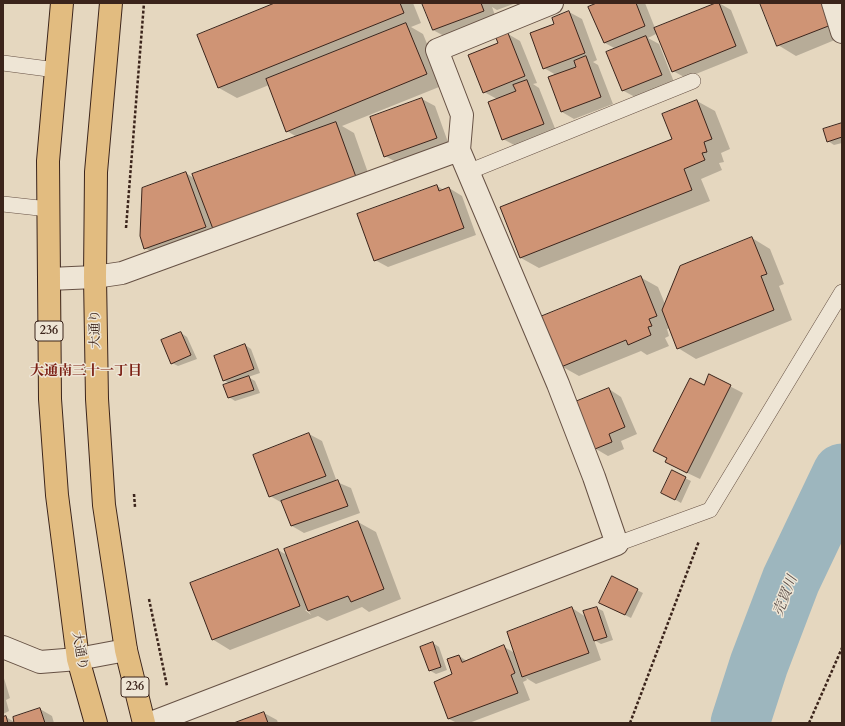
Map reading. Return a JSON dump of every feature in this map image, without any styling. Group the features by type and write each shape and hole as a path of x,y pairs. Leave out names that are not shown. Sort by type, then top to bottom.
{"highway":[{"name":"大通り","path":"62,3 48,162 50,399 57,495 78,658 96,723"},
{"name":"大通り","path":"111,3 96,172 95,277 97,399 104,505 126,650 144,723"}],"street":[{"path":"151,723 617,544 594,477 558,384 459,150 462,115 437,50 552,3"},
{"path":"833,3 842,32"},
{"path":"49,279 95,277 122,273 459,150"},
{"path":"3,647 40,662 78,658 126,650"}],"lane":[{"path":"3,64 56,70"},
{"path":"468,172 693,80"},
{"path":"3,204 48,210"},
{"path":"617,544 710,510 842,292"}],"path":[{"path":"122,273 144,3"},
{"path":"133,490 136,513"},
{"path":"630,723 710,510"},
{"path":"149,598 173,714"},
{"path":"809,723 842,648"}],"building":[{"path":"275,3 400,3 404,13 218,88 197,35"},
{"path":"422,3 481,3 484,11 433,30"},
{"path":"597,3 636,3 645,26 604,43 588,7"},
{"path":"719,3 736,46 672,72 654,28"},
{"path":"760,3 822,3 831,25 777,46"},
{"path":"569,11 585,53 543,69 530,33 554,24 552,18"},
{"path":"406,23 427,74 286,132 266,79"},
{"path":"508,33 525,76 483,93 468,55 498,43 496,38"},
{"path":"646,36 662,75 622,91 606,52"},
{"path":"586,56 601,97 561,112 548,77 576,67 574,61"},
{"path":"527,80 544,124 502,140 488,102 516,91 513,85"},
{"path":"422,98 437,138 384,157 370,117"},
{"path":"697,100 712,139 704,142 707,152 702,153 705,160 684,169 692,190 520,258 500,207 672,139 662,114"},
{"path":"336,122 356,177 213,229 192,174"},
{"path":"842,123 842,137 827,142 823,129"},
{"path":"186,172 206,227 144,249 140,236 142,188"},
{"path":"437,185 439,191 449,187 464,228 374,261 357,214"},
{"path":"752,237 767,274 761,276 774,310 677,349 662,310 680,266"},
{"path":"641,276 657,316 649,319 652,326 648,327 651,335 628,345 626,340 561,367 540,317"},
{"path":"181,332 191,355 171,364 161,340"},
{"path":"245,344 254,369 223,381 214,356"},
{"path":"709,374 731,385 687,473 665,462 667,458 653,451 690,378 704,385"},
{"path":"249,376 254,390 228,398 223,385"},
{"path":"609,388 625,427 609,434 612,442 595,449 575,402"},
{"path":"309,433 326,476 269,497 253,455"},
{"path":"672,470 686,477 675,500 661,493"},
{"path":"338,480 348,506 291,526 281,501"},
{"path":"358,521 384,589 351,602 348,596 308,611 284,549"},
{"path":"278,549 300,606 212,640 190,583"},
{"path":"612,576 638,589 625,615 599,603"},
{"path":"572,607 589,653 522,677 507,632"},
{"path":"597,607 607,637 594,641 583,611"},
{"path":"433,642 441,667 429,671 420,647"},
{"path":"504,645 515,673 511,675 518,693 448,719 434,682 452,674 447,659 459,655 462,662"},
{"path":"40,708 45,723 14,723 13,717"},
{"path":"264,712 268,723 234,723"},
{"path":"6,716 8,723 3,723 3,717"}],"waterway":[{"name":"売買川","path":"740,723 759,664 791,580 842,473"}],"district":[{"name":"大通南三十一丁目","path":"86,372"}]}
